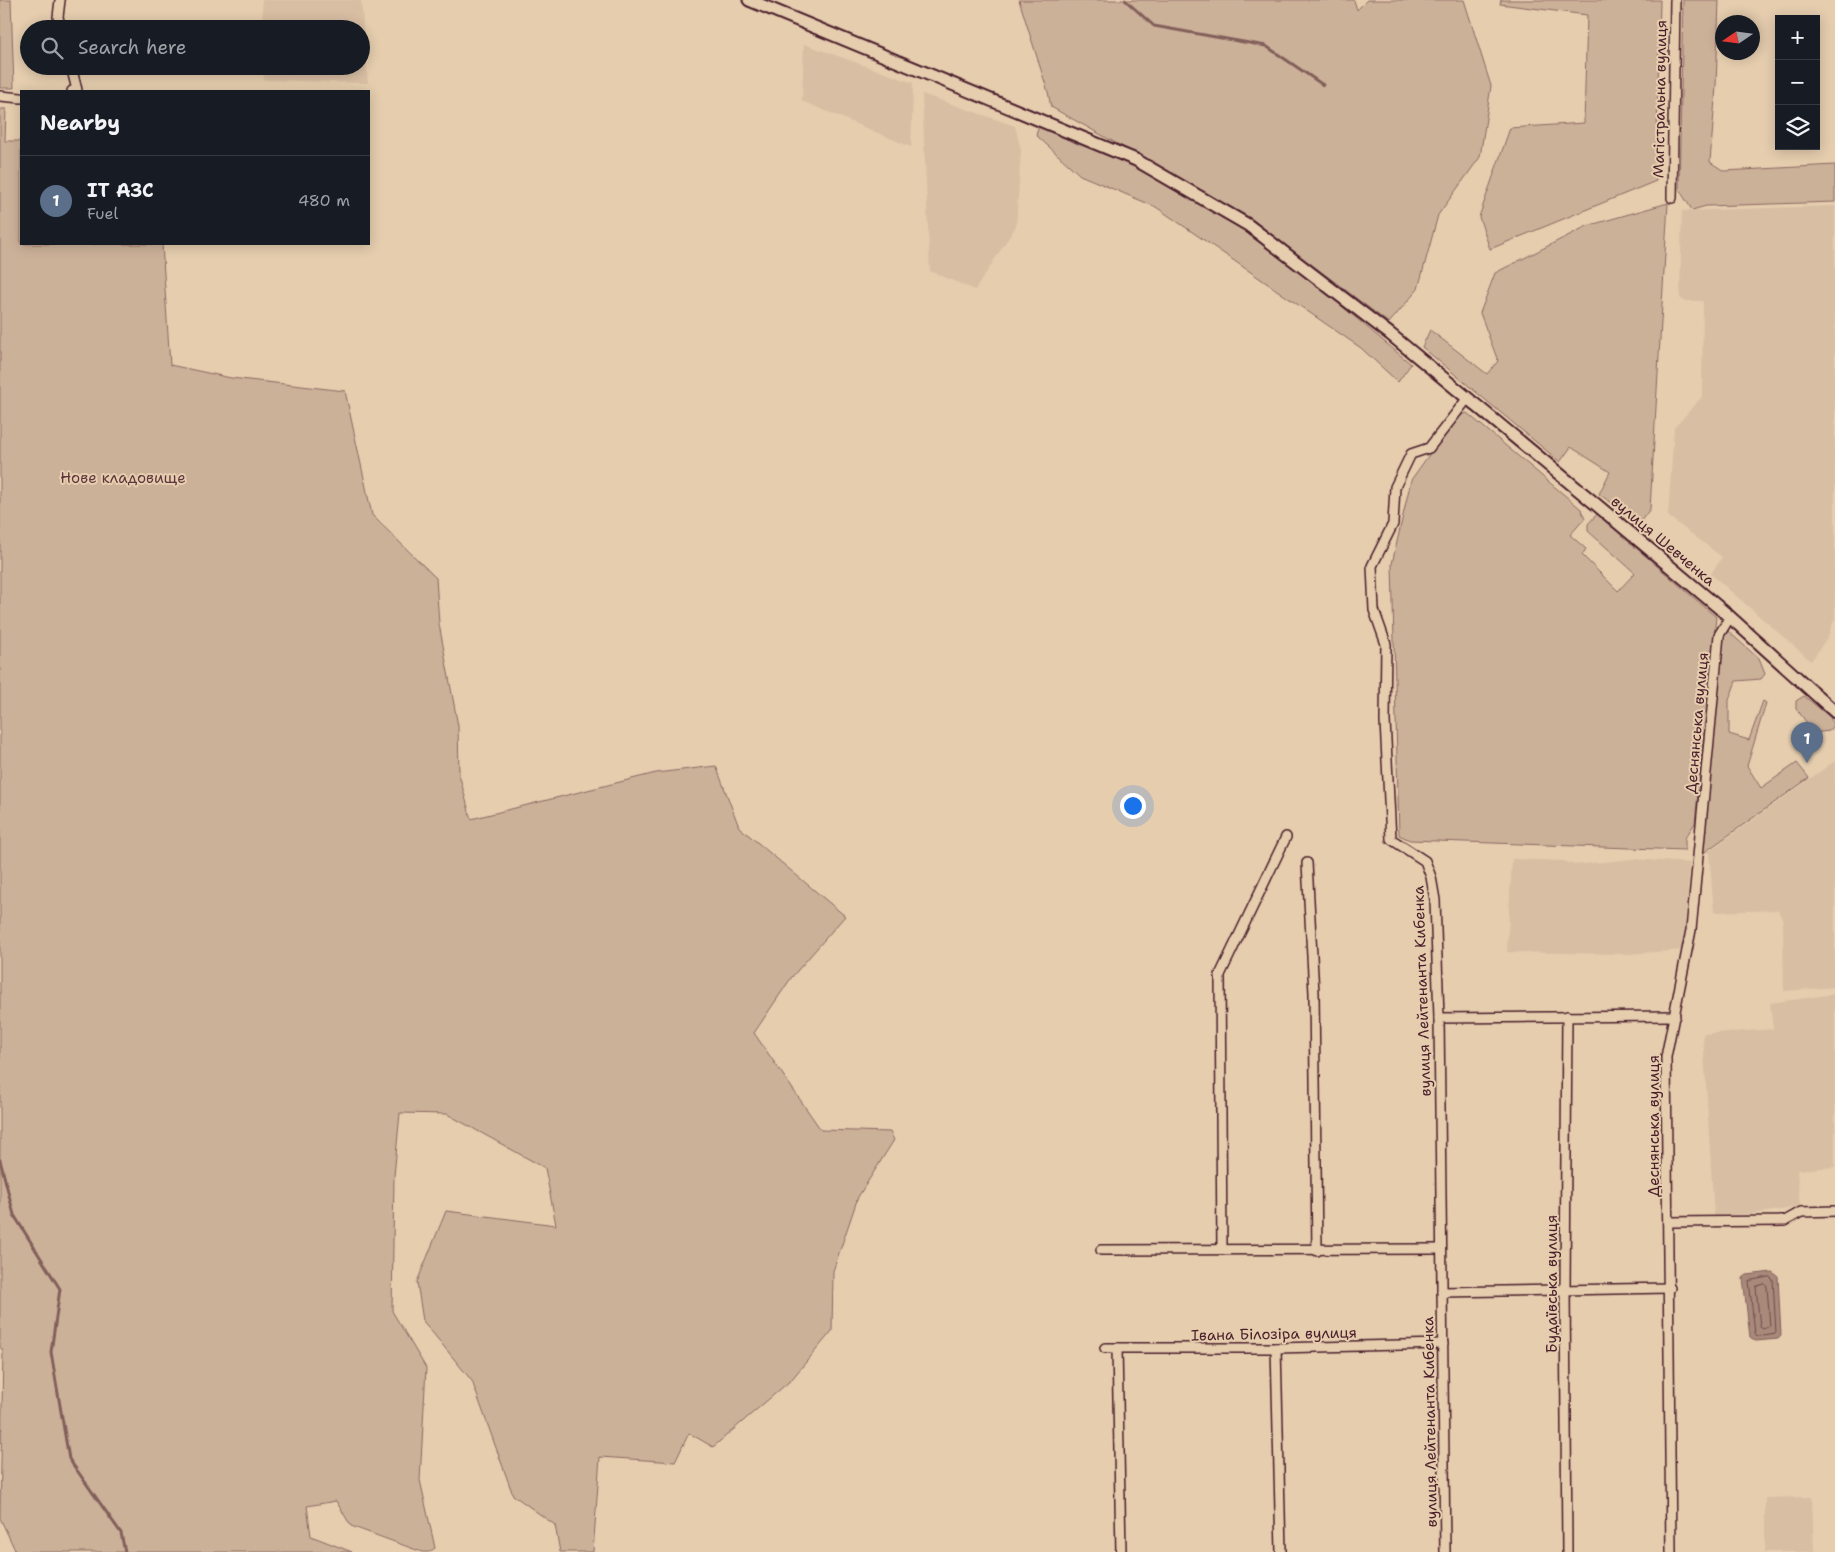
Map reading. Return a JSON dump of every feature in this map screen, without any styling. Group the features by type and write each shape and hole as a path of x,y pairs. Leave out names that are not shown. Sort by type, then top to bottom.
{"street":[{"path":"59,20 60,0"},
{"name":"вулиця Шевченка","path":"749,0 1136,160 1248,225 1390,334 1730,617 1835,712"},
{"name":"Магістральна вулиця","path":"1672,198 1675,0"},
{"path":"73,75 77,90"},
{"path":"0,96 20,98"},
{"name":"вулиця Лейтенанта Кибенка","path":"1445,1552 1439,1018 1434,900 1431,877 1425,861 1391,839 1386,721 1386,644 1374,610 1372,566 1393,524 1395,487 1411,454 1429,448 1467,399"},
{"name":"Деснянська вулиця","path":"1671,1552 1670,1288 1666,1058 1691,930 1719,635 1730,617"},
{"path":"1222,1250 1220,975 1286,837"},
{"path":"1307,863 1314,993 1317,1250"},
{"name":"Будаївська вулиця","path":"1566,1552 1567,1016"},
{"path":"1439,1018 1675,1016"},
{"path":"1668,1222 1785,1221 1801,1212 1835,1211"},
{"path":"1101,1250 1441,1249"},
{"path":"1442,1292 1670,1288"},
{"name":"Івана Білозіра вулиця","path":"1105,1348 1276,1348 1443,1344"},
{"path":"1117,1348 1121,1552"},
{"path":"1276,1348 1281,1552"}],"shaded area":[{"path":"262,0 361,0 363,20 263,20"},
{"path":"804,44 913,83 911,147 802,101"},
{"path":"264,75 367,75 368,83 264,80"},
{"path":"922,94 1015,126 1021,150 1016,226 975,290 930,271"},
{"path":"1835,206 1835,618 1827,638 1811,661 1711,574 1722,557 1668,516 1674,428 1702,397 1703,301 1685,301 1680,298 1682,211"},
{"path":"1835,761 1835,987 1784,991 1783,921 1778,910 1714,912 1709,851"},
{"path":"1512,859 1564,861 1574,865 1633,859 1690,863 1683,950 1627,954 1507,952"},
{"path":"1835,994 1835,1167 1797,1170 1800,1207 1752,1214 1714,1216 1703,1034 1773,1029 1770,1003"},
{"path":"1812,1497 1814,1552 1765,1552 1765,1498"}],"green space":[{"path":"0,0 11,0 14,88 0,88"},
{"path":"1019,0 1354,0 1357,10 1367,0 1464,0 1491,86 1480,157 1438,215 1418,289 1389,323 1249,217 1051,107"},
{"path":"1501,0 1660,0 1656,181 1490,249 1479,217 1510,128 1584,123 1587,15 1500,4"},
{"path":"1683,0 1719,0 1718,15 1715,15 1715,60 1717,60 1710,162 1724,171 1835,165 1835,202 1706,206 1692,210 1679,189"},
{"name":"Нове кладовище","path":"0,109 6,109 5,141 20,141 20,245 162,245 170,365 231,378 345,391 372,515 436,578 439,624 458,726 459,774 471,819 656,773 716,766 739,827 845,916 791,978 754,1033 821,1130 890,1132 894,1140 858,1197 833,1271 832,1331 791,1380 713,1447 689,1433 675,1462 600,1457 593,1552 560,1552 555,1525 513,1495 472,1381 423,1321 417,1282 446,1211 556,1225 545,1168 447,1114 400,1113 394,1176 392,1311 426,1368 420,1480 435,1548 429,1552 422,1552 351,1526 336,1501 307,1506 311,1536 352,1552 16,1552 0,1518 3,1351 0,1347"},
{"path":"1039,126 1136,166 1247,227 1411,364 1398,382 1361,348 1156,207 1080,175 1036,135"},
{"path":"1668,203 1650,509 1640,522 1599,494 1610,472 1571,447 1560,462 1422,347 1430,330 1487,374 1498,361 1480,313 1495,273 1587,226"},
{"path":"1467,413 1581,509 1585,518 1570,535 1586,549 1582,555 1618,591 1635,573 1588,531 1588,524 1597,514 1716,617 1695,823 1685,838 1685,850 1410,840 1399,835 1392,564 1411,480 1456,417"},
{"path":"1728,631 1759,659 1765,674 1761,679 1736,681 1729,700 1729,734 1749,740 1763,701 1766,703 1747,766 1761,788 1797,763 1809,778 1702,854 1723,637"},
{"path":"1804,696 1830,717 1833,725 1829,731 1814,733 1796,708 1796,701"}],"water":[{"path":"1772,1272 1778,1276 1781,1336 1778,1339 1756,1341 1750,1337 1743,1278 1747,1275"}],"waterway":[{"path":"1125,0 1154,26 1266,46 1323,85"},
{"path":"0,1160 14,1215 60,1289 51,1352 69,1459 121,1533 125,1552"}],"place":[{"name":"ІТ АЗС","path":"1807,763"}]}
